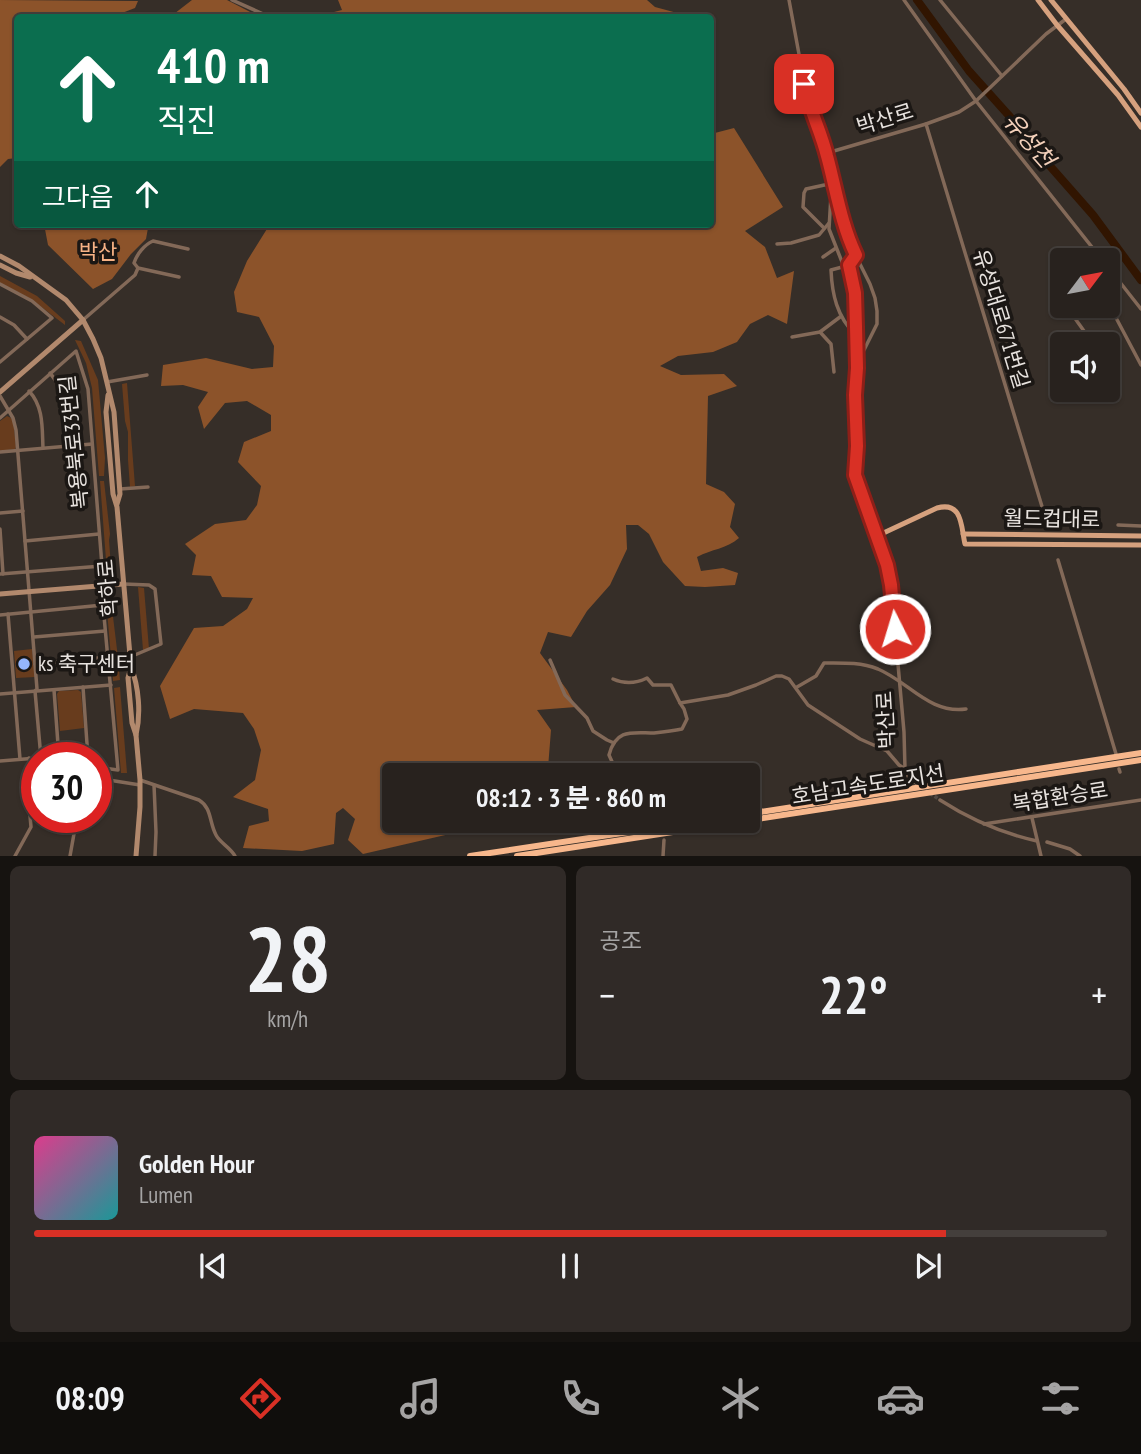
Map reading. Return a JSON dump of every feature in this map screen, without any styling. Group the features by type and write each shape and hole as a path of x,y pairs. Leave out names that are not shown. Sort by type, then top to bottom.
{"highway":[{"name":"호남고속도로지선","path":"760,812 1141,753"},
{"name":"호남고속도로지선","path":"517,856 1141,760"},
{"path":"470,856 622,833"}],"main road":[{"path":"1038,0 1118,95 1141,127"},
{"path":"1051,0 1141,113"},
{"path":"877,536 937,508 948,506 959,516 963,534"},
{"name":"월드컵대로","path":"1141,536 963,534 965,544 1141,545"}],"street":[{"path":"232,0 262,14"},
{"path":"789,0 808,103 827,153"},
{"path":"904,0 977,100 1093,248"},
{"path":"940,0 1002,76"},
{"name":"박산로","path":"916,783 909,778 905,769 891,585 887,565 855,475 857,368 877,324 877,311 870,284 847,238 831,183 827,153 959,112 977,100 1066,19"},
{"name":"유성대로671번길","path":"926,124 1046,523"},
{"path":"824,228 803,207 804,193 806,189 831,183 829,229 847,266 855,293 857,368"},
{"path":"777,244 819,235 829,223"},
{"path":"179,277 138,268 134,263 135,259 152,241 188,249"},
{"path":"823,257 836,248"},
{"path":"855,334 841,317 831,270 847,266 856,255"},
{"name":"학하로","path":"0,256 19,266 66,300 83,320 101,358 107,382 106,412 131,667 128,678 132,723 136,735 140,783 136,856"},
{"name":"학하로","path":"0,265 33,278"},
{"path":"38,742 37,689 15,425 0,394 135,275 138,268"},
{"path":"1120,282 1141,309"},
{"path":"0,284 32,302 52,318 0,362"},
{"path":"792,337 820,332 841,317"},
{"path":"0,318 14,325 27,339"},
{"path":"1116,318 1141,365"},
{"path":"820,332 831,344 834,372"},
{"name":"복용북로33번길","path":"0,418 76,351 88,390 102,566 28,572"},
{"name":"복용북로33번길","path":"50,373 59,385 64,399 68,446"},
{"path":"107,382 147,374"},
{"name":"복용북로33번길","path":"29,391 40,409 43,448"},
{"name":"학하로","path":"108,395 114,412 120,489 117,507"},
{"path":"0,452 93,444"},
{"path":"120,489 148,487"},
{"path":"0,513 23,511"},
{"path":"1118,526 1141,526"},
{"path":"0,529 2,574 28,572"},
{"path":"25,541 99,534"},
{"path":"1058,560 1116,754"},
{"path":"0,594 123,584 149,585 156,594 161,644 130,657"},
{"path":"0,615 103,605 118,770 112,769"},
{"path":"0,761 20,759 8,614"},
{"path":"33,637 105,631"},
{"path":"35,664 108,657"},
{"path":"550,660 565,695 587,718 593,731 614,743"},
{"path":"796,688 816,676 824,663 855,663 882,671 929,702 955,710 966,709"},
{"path":"680,703 728,695 782,676 789,679 808,705 860,739 887,751 905,769"},
{"path":"612,679 629,683 647,678 653,685 671,685 687,719 682,729 628,732 614,743 609,755 613,763"},
{"path":"0,694 111,685"},
{"path":"83,687 87,742"},
{"path":"54,690 58,742"},
{"path":"112,780 154,785 204,803 216,835 235,856"},
{"path":"154,785 155,856"},
{"path":"940,800 992,829 1037,841"},
{"name":"복합환승로","path":"984,824 1141,800"},
{"path":"1032,818 1041,856"},
{"path":"15,856 28,833"},
{"path":"70,856 74,833"},
{"path":"663,856 664,840"},
{"path":"1047,842 1070,849 1080,856"}],"shaded area":[{"path":"0,276 37,296 65,321 65,325 31,299 0,283"},
{"path":"75,340 81,341 98,380 105,458 104,476 99,476 92,388 86,363"},
{"path":"127,383 135,486 130,487 128,432 122,384"},
{"path":"7,416 13,419 16,447 0,451 0,421"},
{"path":"100,481 104,481 110,534 111,567 107,573"},
{"path":"138,587 144,588 149,649 143,650"},
{"path":"106,599 111,600 120,680 113,681"},
{"name":"ks 축구센터","path":"32,649 35,677 16,678 14,651"},
{"path":"120,687 127,773 121,773 114,688"},
{"path":"59,691 81,692 84,728 60,731 57,694"}],"green space":[{"path":"0,0 138,1 135,8 122,13 126,14 14,14 14,158 8,159 0,167"},
{"path":"192,0 227,0 254,14 174,14"},
{"path":"338,0 647,0 655,7 681,14 326,14 342,10"},
{"path":"734,128 783,207 745,231 765,247 777,278 794,271 787,324 768,315 750,324 737,342 713,352 678,356 660,366 681,375 724,374 737,386 708,396 706,484 724,492 735,504 730,527 739,538 697,557 701,571 723,568 738,573 735,585 685,586 663,562 649,534 638,525 626,525 627,549 610,585 587,611 571,637 548,632 540,653 576,707 537,710 551,730 548,763 382,763 382,833 454,833 363,854 348,840 355,819 343,808 336,813 334,844 302,851 243,848 249,826 269,821 268,809 233,797 255,780 261,750 254,729 243,713 194,709 170,719 160,686 194,628 223,626 247,609 253,598 222,597 211,576 192,575 196,555 185,544 215,524 246,520 257,505 261,486 238,462 244,442 271,431 271,415 247,401 225,403 204,429 198,407 208,392 183,385 161,386 163,365 206,358 252,369 273,367 274,346 259,317 237,312 234,292 247,261 268,228 714,228 714,133"},
{"name":"박산","path":"45,228 148,228 146,239 112,279 93,289 48,245"}],"waterway":[{"name":"유성천","path":"917,0 969,71 1093,215 1141,280"}],"tunnel":[{"path":"921,787 940,800"}],"place":[{"name":"ks 축구센터","path":"24,664"}],"route":[{"path":"804,84 808,103 827,153 847,238 856,255 849,265 855,293 856,327 855,475 887,565 895,629"}]}
